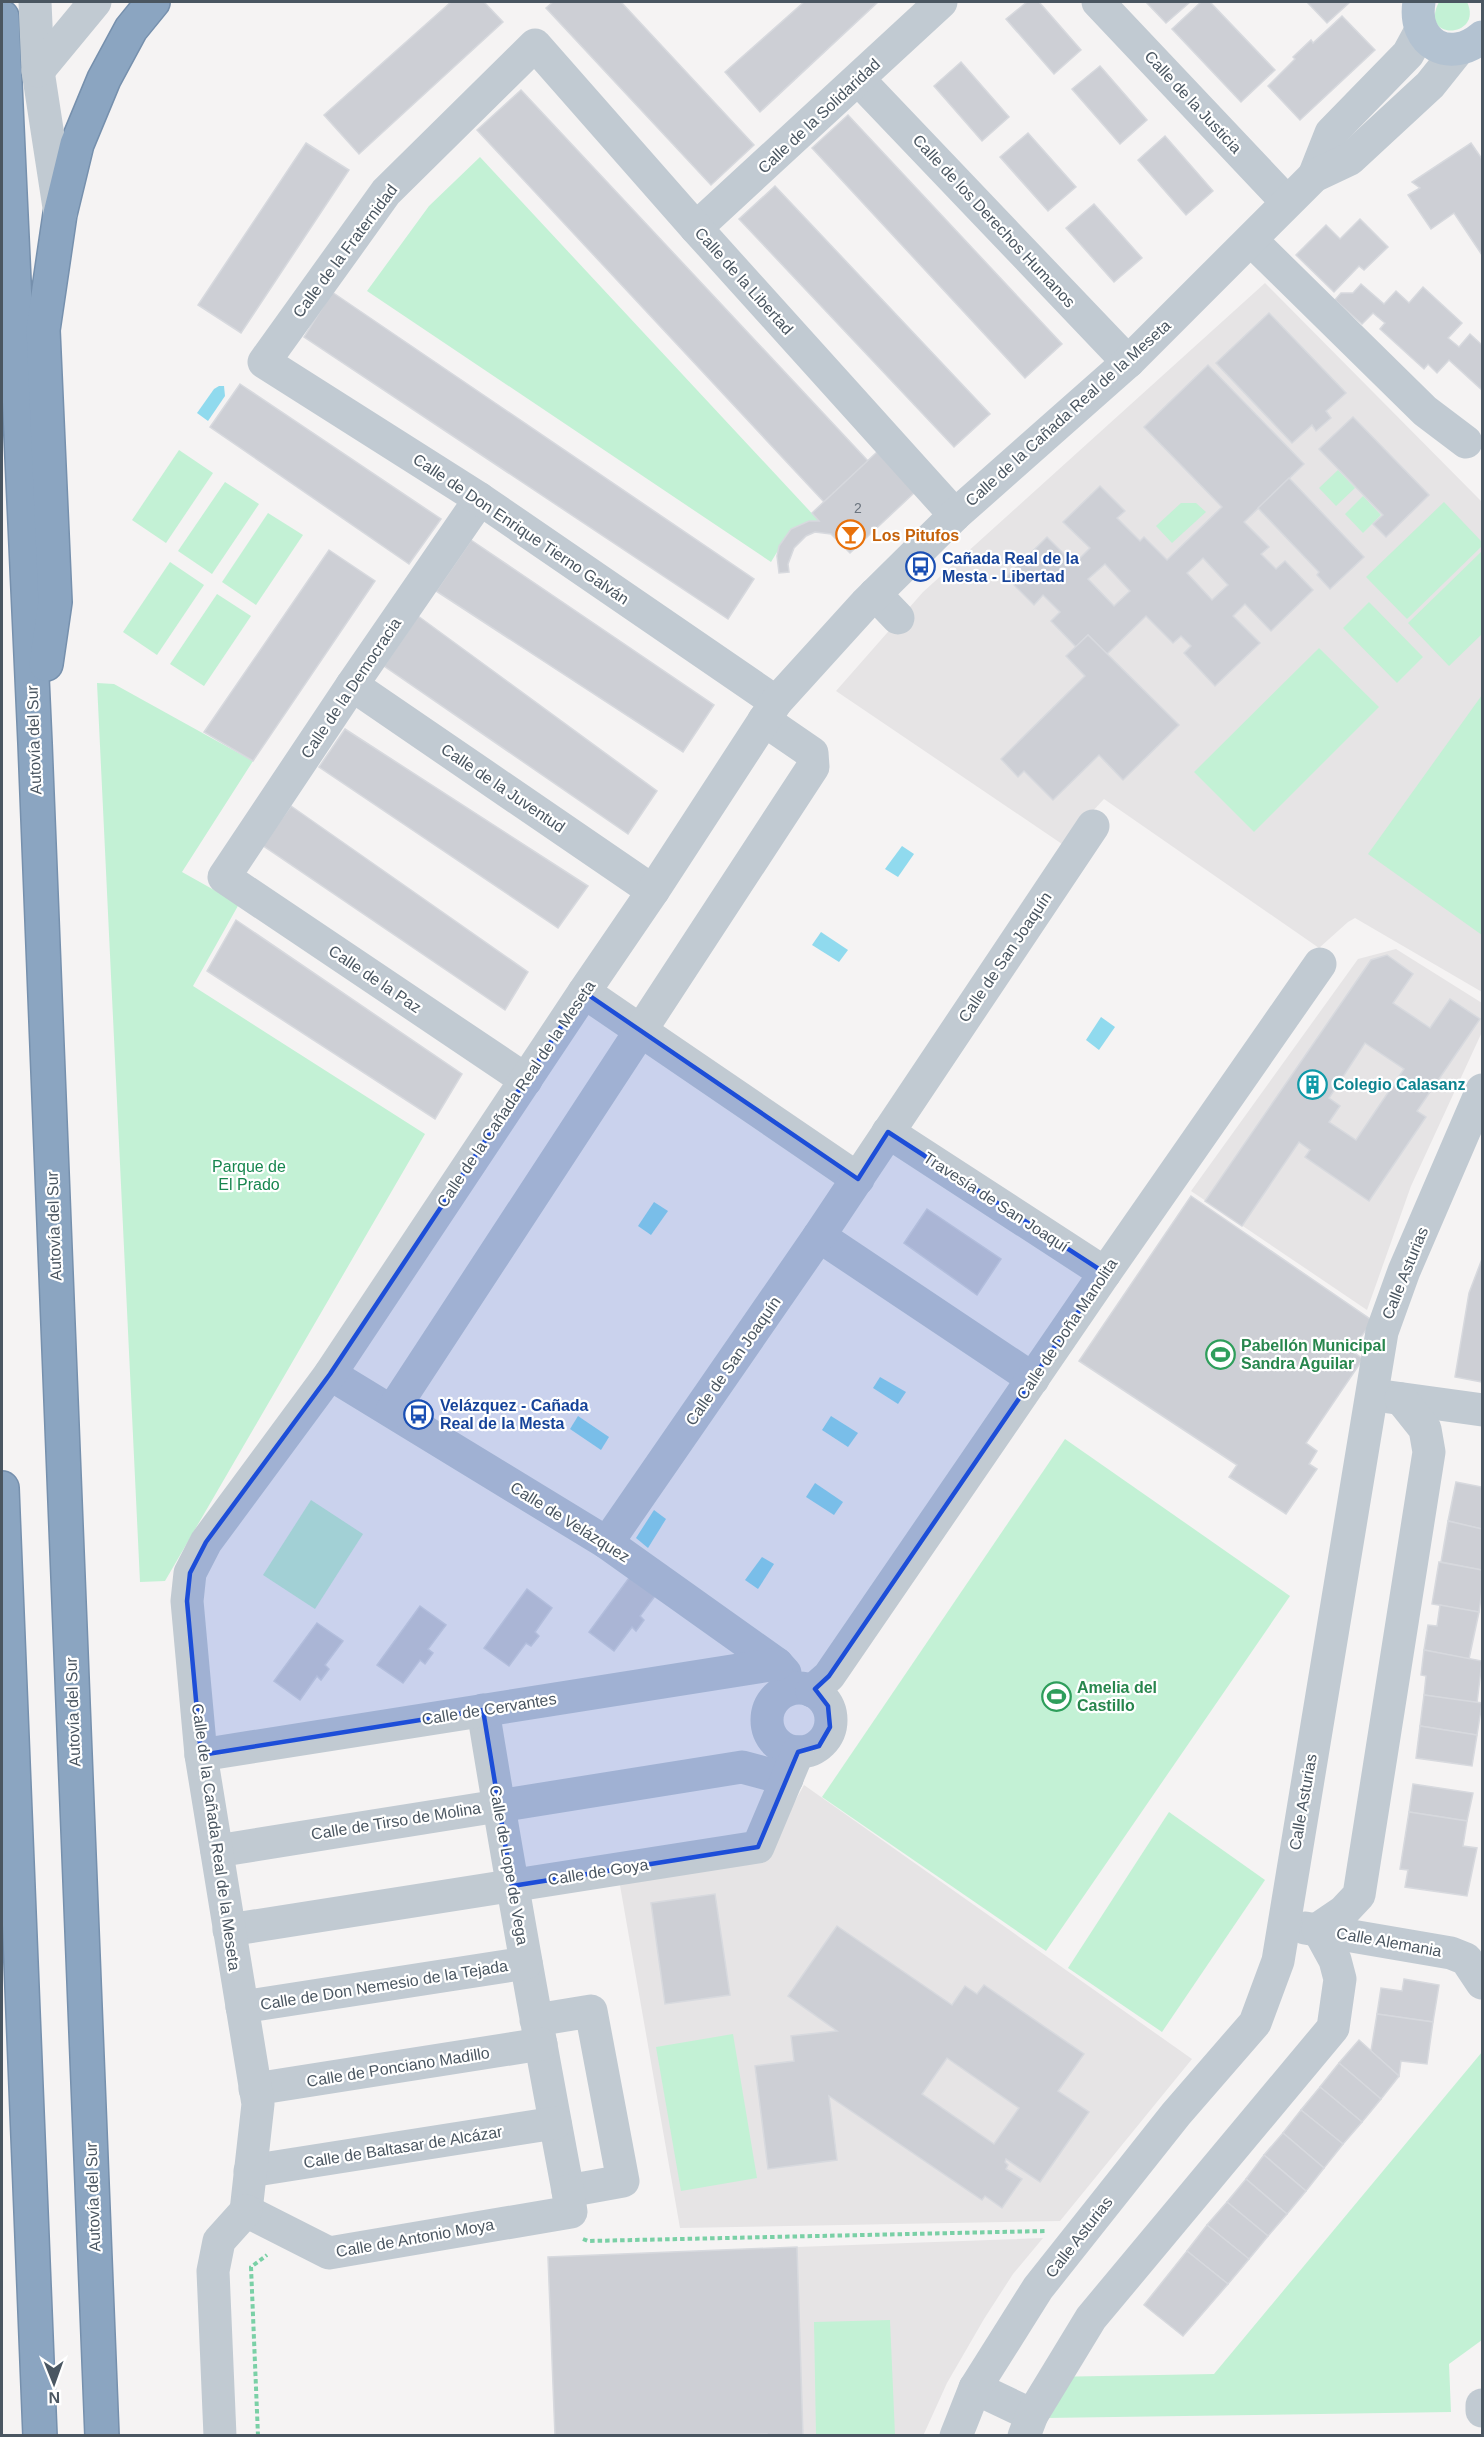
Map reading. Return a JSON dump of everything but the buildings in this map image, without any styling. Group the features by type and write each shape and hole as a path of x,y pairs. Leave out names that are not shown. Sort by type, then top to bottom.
{"highway":[{"path":"34,743 55,602 43,330 60,214 77,144 104,79 131,29 153,2"},
{"name":"Autovía del Sur","path":"2,17 34,743 102,2436"},
{"path":"2,1488 40,2436"}],"main road":[{"path":"1420,16 1430,42 1443,49 1474,50"}],"street":[{"path":"35,2 38,71 60,214"},
{"path":"38,71 95,2"},
{"name":"Calle de la Solidaridad","path":"696,228 941,2"},
{"name":"Calle de la Justicia","path":"1098,2 1287,202"},
{"name":"Calle de la Cañada Real de la Meseta","path":"1314,176 1331,133 1408,54 1420,16"},
{"name":"Calle de la Libertad","path":"535,45 696,228 955,515"},
{"name":"Calle de la Fraternidad","path":"264,362 386,192 535,45"},
{"name":"Calle de la Cañada Real de la Meseta","path":"246,2211 258,2104 201,1755 188,1601 190,1573 207,1542 330,1374 584,992 654,891 770,711 875,594 955,515 1128,363 1314,176 1350,159 1430,85 1474,50"},
{"name":"Calle de los Derechos Humanos","path":"859,80 1128,363"},
{"path":"1251,240 1425,411 1466,442"},
{"name":"Calle de Don Enrique Tierno Galván","path":"264,362 480,499 770,711 812,753 813,767 638,1031"},
{"name":"Calle de la Democracia","path":"224,877 480,499"},
{"path":"875,594 898,618"},
{"name":"Calle de la Juventud","path":"352,685 654,891"},
{"name":"Calle de San Joaquín","path":"607,1543 858,1179 1093,826"},
{"name":"Calle de la Paz","path":"224,877 526,1080"},
{"name":"Calle de Doña Manolita","path":"804,1690 829,1676 1104,1273 1320,964"},
{"path":"584,992 858,1179"},
{"path":"392,1411 638,1031"},
{"name":"Calle Asturias","path":"956,2436 975,2388 1038,2288 1176,2114 1255,2023 1278,1961 1283,1925 1386,1396 1382,1332 1401,1281 1482,1090"},
{"name":"Travesía de San Joaquí","path":"888,1132 1104,1273"},
{"path":"819,1236 1033,1379"},
{"name":"Calle de Velázquez","path":"330,1374 607,1543 777,1664 804,1690"},
{"path":"1386,1396 1482,1410"},
{"path":"975,2388 1028,2426 1091,2318 1333,2028 1340,1979 1335,1960 1318,1929 1343,1912 1359,1895 1429,1452 1425,1429 1386,1396"},
{"name":"Calle de Cervantes","path":"201,1755 777,1664"},
{"path":"804,1690 821,1697 828,1706 831,1716 830,1727 819,1746 793,1766 788,1750 778,1744 768,1726 768,1716 778,1697 804,1690"},
{"name":"Calle de Lope de Vega","path":"483,1710 512,1886 568,2191"},
{"name":"Calle de Tirso de Molina","path":"217,1851 498,1804 742,1767 793,1766"},
{"name":"Calle de Goya","path":"229,1930 758,1847 793,1766"},
{"name":"Calle Alemania","path":"1283,1925 1318,1929 1451,1953 1466,1959 1482,1983"},
{"name":"Calle de Don Nemesio de la Tejada","path":"242,2007 526,1963"},
{"path":"539,2032 591,2011 615,2136 623,2181 568,2191"},
{"name":"Calle de Ponciano Madillo","path":"255,2090 539,2032"},
{"name":"Calle de Baltasar de Alcázar","path":"250,2171 555,2123"},
{"name":"Calle de Antonio Moya","path":"246,2211 328,2253 571,2212 568,2191"},
{"path":"220,2436 213,2271 219,2241 246,2211"},
{"path":"1482,2405 1482,2411"}],"path":[{"path":"577,2236 588,2241 1084,2230"},
{"path":"258,2436 251,2267 294,2235"}],"highlighted area":[{"path":"584,992 858,1179 888,1132 1105,1273 829,1676 815,1689 828,1706 830,1727 819,1746 798,1752 758,1847 512,1886 483,1710 201,1755 187,1601 190,1573 206,1542 330,1374"}],"shaded area":[{"path":"1265,283 1482,502 1482,992 1355,918 1319,948 1104,799 1062,844 836,691 923,592"},
{"path":"1396,949 1482,1003 1482,1032 1411,1186 1367,1310 1191,1191 1358,959"},
{"path":"804,1785 1192,2059 1060,2221 680,2228 618,1874 773,1841"},
{"path":"1043,2238 1013,2274 984,2319 947,2383 923,2436 803,2435 797,2247"}],"green space":[{"path":"1439,2 1467,2 1470,14 1467,23 1452,30 1443,29 1437,24 1435,15"},
{"path":"480,157 819,521 809,521 791,529 771,562 367,291 429,206"},
{"path":"179,450 213,473 166,543 132,520"},
{"path":"1338,470 1355,488 1336,506 1319,488"},
{"path":"225,482 259,504 212,574 178,551"},
{"path":"1363,496 1381,515 1363,533 1345,514"},
{"path":"1444,502 1482,542 1482,546 1407,619 1366,577"},
{"path":"1181,503 1196,503 1206,512 1172,543 1156,526"},
{"path":"268,513 303,535 256,605 222,582"},
{"path":"1482,551 1482,634 1449,666 1408,623"},
{"path":"170,562 204,585 157,655 123,632"},
{"path":"217,594 251,616 204,686 170,664"},
{"path":"1369,602 1423,657 1397,683 1343,628"},
{"path":"1319,648 1379,707 1254,832 1194,772"},
{"name":"Parque de El Prado","path":"97,683 114,684 253,761 182,872 239,904 193,986 425,1134 165,1581 140,1582"},
{"path":"1482,695 1482,935 1368,854"},
{"name":"Amelia del Castillo","path":"1065,1439 1290,1596 1046,1951 822,1797"},
{"path":"311,1500 363,1534 315,1609 263,1575"},
{"path":"1169,1812 1265,1880 1162,2032 1068,1968"},
{"path":"733,2034 757,2178 681,2191 656,2047"},
{"path":"1482,2052 1482,2340 1449,2364 1451,2412 1044,2418 1047,2377 1214,2374"},
{"path":"890,2320 895,2435 816,2435 814,2322"}],"water":[{"path":"224,386 225,396 208,421 197,413 214,389"},
{"path":"902,846 914,854 898,877 885,869"},
{"path":"821,932 848,950 839,962 812,945"},
{"path":"1101,1017 1115,1027 1099,1050 1086,1040"},
{"path":"654,1202 668,1211 651,1235 638,1226"},
{"path":"880,1377 906,1392 898,1404 873,1388"},
{"path":"578,1416 609,1437 601,1450 570,1429"},
{"path":"831,1416 858,1433 848,1447 822,1430"},
{"path":"815,1483 843,1502 834,1515 806,1497"},
{"path":"654,1510 666,1519 648,1548 636,1538"},
{"path":"762,1557 774,1564 758,1589 745,1580"}],"place":[{"name":"Los Pitufos","path":"851,535"},
{"name":"Cañada Real de la Mesta - Libertad","path":"921,567"},
{"name":"Colegio Calasanz","path":"1312,1084"},
{"name":"Pabellón Municipal Sandra Aguilar","path":"1220,1354"},
{"name":"Velázquez - Cañada Real de la Mesta","path":"419,1414"},
{"name":"Amelia del Castillo","path":"1056,1696"}]}
